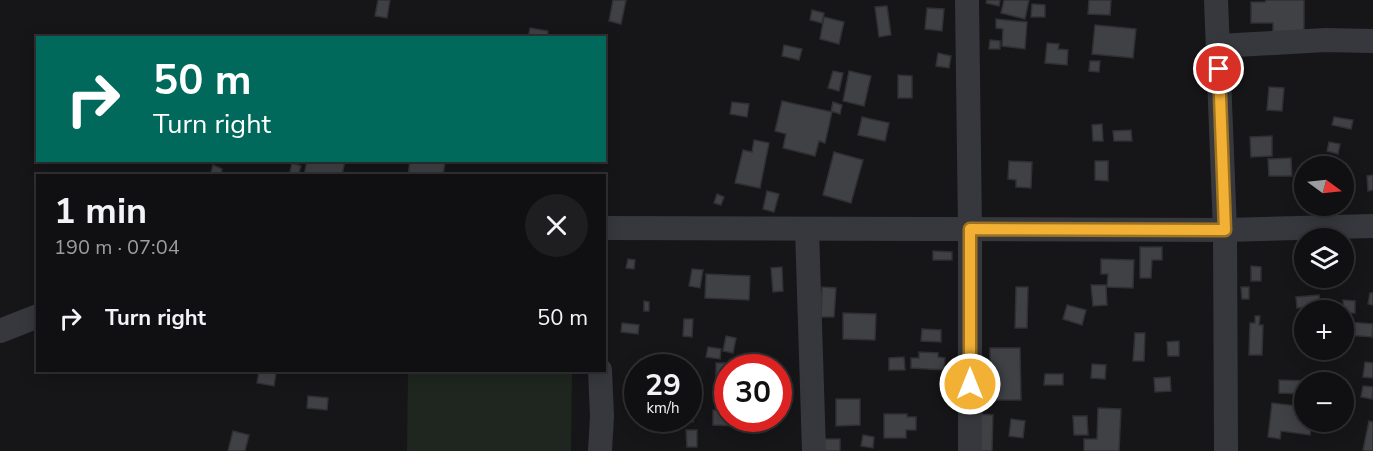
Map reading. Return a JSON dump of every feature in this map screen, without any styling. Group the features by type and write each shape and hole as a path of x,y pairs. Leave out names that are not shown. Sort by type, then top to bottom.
{"street":[{"path":"967,0 970,451"},
{"path":"1216,0 1225,230 1226,451"},
{"path":"1218,46 1326,40 1373,41"},
{"path":"606,229 1225,230 1373,226"},
{"path":"807,229 814,451"},
{"path":"0,331 36,317"},
{"path":"600,372 602,416 600,451"}],"shaded area":[{"path":"408,372 572,372 571,451 407,451"}],"building":[{"path":"378,0 390,0 387,18 375,16"},
{"path":"613,0 626,0 621,24 609,21"},
{"path":"987,0 1000,0 999,6 986,3"},
{"path":"1004,0 1029,0 1025,19 1001,13"},
{"path":"1089,0 1111,0 1110,15 1088,14"},
{"path":"1266,0 1304,0 1304,33 1273,33 1273,23 1251,23 1251,2 1265,2"},
{"path":"1032,4 1045,5 1045,17 1031,17"},
{"path":"887,6 891,35 879,37 875,7"},
{"path":"927,8 944,9 942,31 925,29"},
{"path":"812,10 824,13 822,23 810,20"},
{"path":"824,17 844,22 839,44 820,39"},
{"path":"996,19 1027,22 1025,49 1002,46 1003,29 996,28"},
{"path":"1095,25 1136,29 1133,58 1092,54"},
{"path":"530,28 548,31 547,36 528,36"},
{"path":"990,40 1000,41 1000,49 989,49"},
{"path":"1047,43 1059,44 1058,49 1068,50 1067,65 1045,63"},
{"path":"784,45 802,49 799,60 782,56"},
{"path":"938,53 951,56 949,68 936,66"},
{"path":"1090,61 1100,61 1099,72 1089,71"},
{"path":"833,71 843,73 839,91 828,88"},
{"path":"849,71 871,76 864,106 843,101"},
{"path":"898,75 912,76 912,98 898,98"},
{"path":"1269,87 1284,88 1282,111 1267,110"},
{"path":"782,101 832,112 825,143 819,141 815,156 783,148 786,134 775,131"},
{"path":"732,102 749,104 747,117 730,114"},
{"path":"833,102 842,105 840,114 831,111"},
{"path":"862,117 889,123 885,141 858,135"},
{"path":"1334,117 1353,120 1351,129 1332,125"},
{"path":"1102,124 1103,141 1093,141 1092,125"},
{"path":"1131,130 1132,141 1114,141 1113,131"},
{"path":"1272,136 1272,156 1251,157 1250,137"},
{"path":"754,140 769,143 760,188 735,183 743,150 752,152"},
{"path":"1329,142 1340,144 1338,154 1327,151"},
{"path":"834,152 863,160 851,203 823,195"},
{"path":"1291,158 1292,176 1269,176 1268,159"},
{"path":"1009,161 1032,162 1031,188 1016,187 1016,180 1008,179"},
{"path":"1095,161 1108,161 1108,181 1095,180"},
{"path":"307,162 345,162 342,174 304,174"},
{"path":"410,162 445,162 443,174 408,174"},
{"path":"292,163 301,166 299,174 289,174"},
{"path":"213,165 222,169 221,174 211,174"},
{"path":"1373,175 1373,190 1368,191 1367,176"},
{"path":"767,191 779,194 774,212 763,209"},
{"path":"717,194 724,197 721,205 714,203"},
{"path":"1140,247 1162,247 1162,260 1152,260 1151,278 1140,278"},
{"path":"933,251 952,252 952,260 933,260"},
{"path":"628,259 635,260 634,269 626,268"},
{"path":"1101,259 1134,260 1133,288 1107,287 1108,274 1101,274"},
{"path":"1251,266 1261,267 1261,281 1251,281"},
{"path":"782,267 783,291 773,292 771,268"},
{"path":"692,269 703,270 700,288 689,286"},
{"path":"706,274 750,276 749,300 705,298"},
{"path":"1091,285 1106,285 1107,305 1093,306"},
{"path":"822,287 836,288 834,317 821,317"},
{"path":"1016,287 1028,287 1027,328 1015,328"},
{"path":"1241,287 1249,287 1249,299 1242,299"},
{"path":"1370,293 1373,293 1373,305 1368,304"},
{"path":"1319,295 1319,300 1296,300 1296,297"},
{"path":"644,301 649,302 649,311 644,311"},
{"path":"1067,305 1086,310 1082,325 1063,319"},
{"path":"843,313 876,314 875,340 843,339"},
{"path":"1255,316 1260,316 1259,325 1263,325 1262,355 1249,355 1250,323 1255,323"},
{"path":"684,319 693,319 692,337 683,336"},
{"path":"1354,322 1373,324 1372,337 1354,336"},
{"path":"622,323 639,325 638,334 621,332"},
{"path":"922,329 941,330 941,342 921,341"},
{"path":"1135,333 1145,333 1144,361 1133,361"},
{"path":"726,336 736,338 733,353 723,351"},
{"path":"1179,341 1179,356 1168,356 1167,342"},
{"path":"708,347 721,349 720,354 714,354 714,358 706,357"},
{"path":"990,348 1020,348 1021,400 990,400"},
{"path":"919,352 938,353 938,357 945,358 944,370 911,368 911,358 919,358"},
{"path":"904,357 905,370 889,370 889,358"},
{"path":"1365,362 1373,363 1373,378 1363,377"},
{"path":"1092,364 1106,365 1105,379 1091,378"},
{"path":"259,372 276,373 274,386 257,383"},
{"path":"1045,374 1063,374 1063,385 1044,385"},
{"path":"1170,377 1171,391 1155,392 1154,378"},
{"path":"1279,380 1294,380 1294,394 1279,393"},
{"path":"1363,386 1373,387 1372,399 1361,397"},
{"path":"308,396 328,398 327,410 307,408"},
{"path":"836,399 860,399 860,425 836,426"},
{"path":"1272,403 1294,406 1294,432 1310,432 1310,435 1281,431 1280,439 1268,437"},
{"path":"1098,408 1121,409 1119,451 1084,451 1084,439 1097,439"},
{"path":"884,414 907,414 907,417 916,417 916,430 906,430 906,438 884,438"},
{"path":"980,414 993,415 992,451 980,451"},
{"path":"1073,416 1087,416 1088,435 1074,435"},
{"path":"1011,419 1025,421 1023,438 1009,436"},
{"path":"1369,421 1373,422 1373,451 1365,451 1363,450"},
{"path":"233,431 249,435 245,451 228,451"},
{"path":"686,432 697,432 697,447 687,447"},
{"path":"863,435 874,437 873,448 861,446"},
{"path":"821,439 840,439 840,451 821,451"}],"route":[{"path":"970,384 970,229 1225,230 1219,69"}]}
